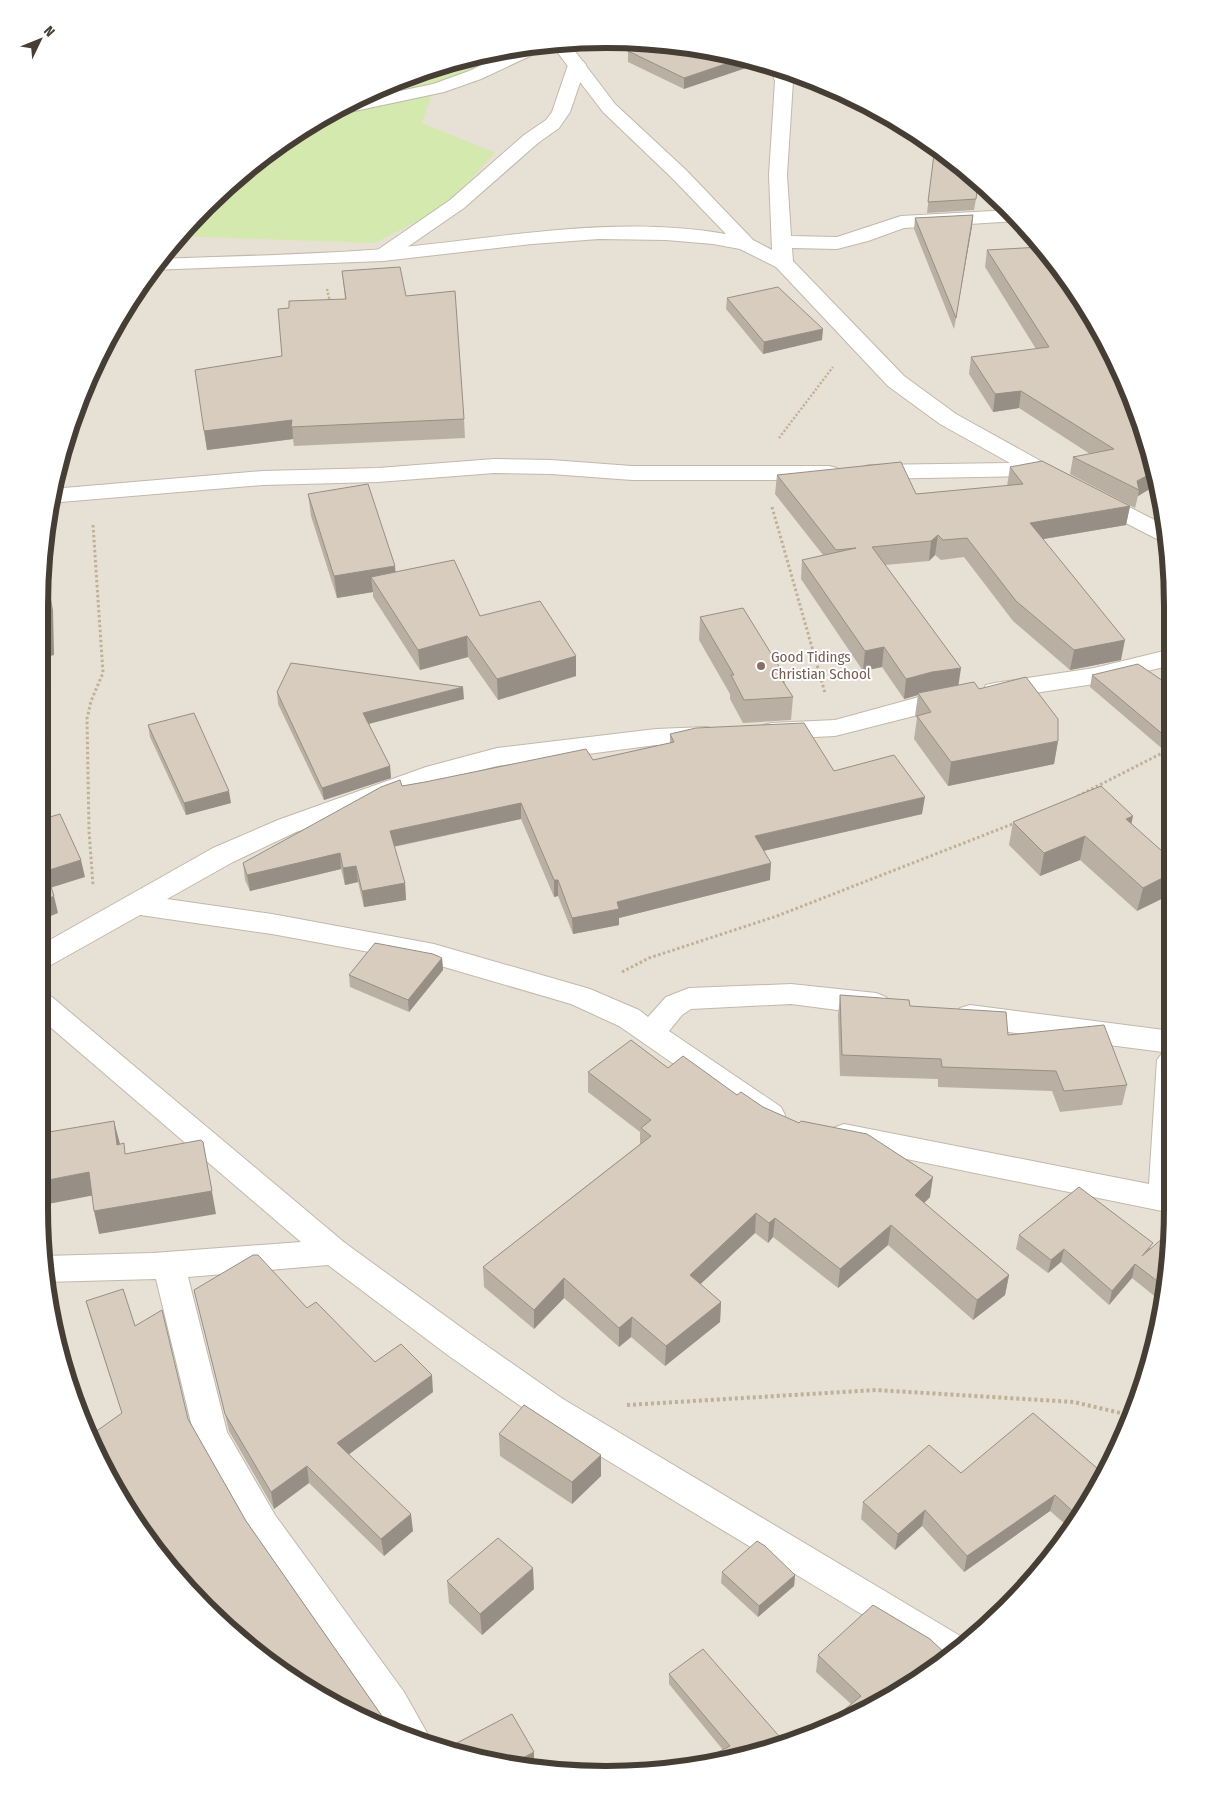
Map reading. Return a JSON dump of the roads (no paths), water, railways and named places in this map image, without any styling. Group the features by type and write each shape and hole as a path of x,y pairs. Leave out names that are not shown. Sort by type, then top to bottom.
{"street":[{"path":"564,49 609,108 679,174 746,244"},
{"path":"359,105 438,88 475,75 519,54"},
{"path":"383,256 458,204 531,139 553,124 560,112 577,65"},
{"path":"782,76 784,81 778,175 783,263"},
{"path":"782,242 837,243 855,239 900,222 1005,217"},
{"path":"164,264 318,257 383,256 532,238 600,234 666,234 713,238 746,244 783,263 857,338 896,381 948,419 1038,469 1159,531"},
{"path":"58,495 263,478 378,476 494,466 551,467 632,473 763,474 1038,469"},
{"path":"48,954 223,855 287,826 435,774 497,757 656,737 835,728 930,702 1094,676 1164,659"},
{"path":"134,904 272,924 434,954 580,996 629,1018 773,1117 809,1130 1164,1199"},
{"path":"652,1035 668,1011 680,1001 689,999 791,994 899,1007"},
{"path":"48,1009 334,1252 461,1346 551,1409 949,1648"},
{"path":"948,1013 1164,1041"},
{"path":"51,1269 93,1270 169,1266 334,1252"},
{"path":"169,1266 211,1435 263,1526 391,1704 406,1729"}],"place":[{"name":"Good Tidings Christian School","path":"761,666"}]}
